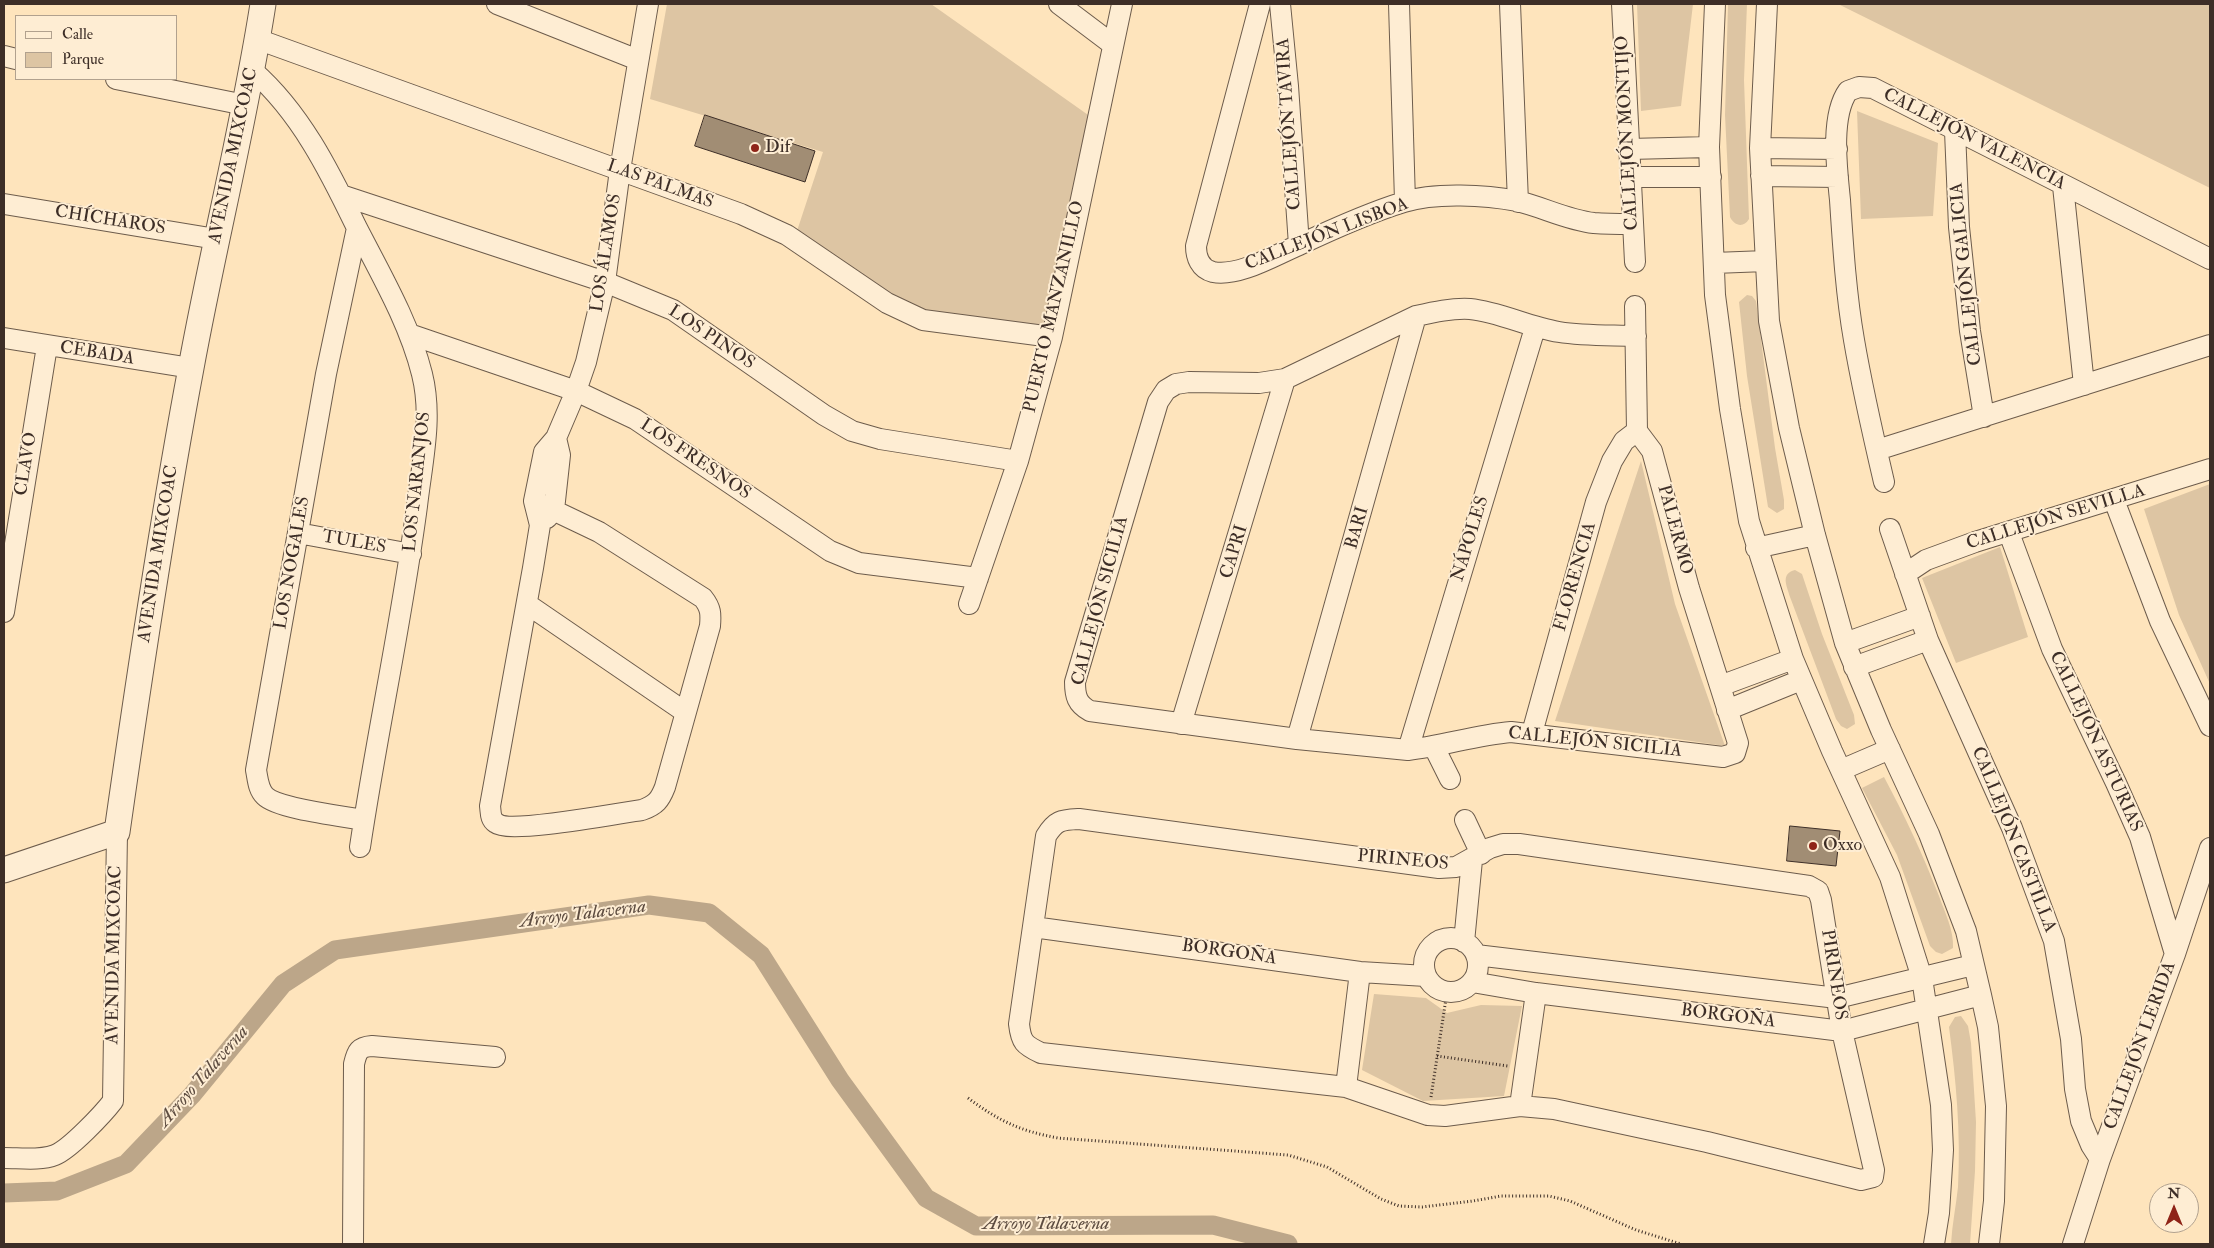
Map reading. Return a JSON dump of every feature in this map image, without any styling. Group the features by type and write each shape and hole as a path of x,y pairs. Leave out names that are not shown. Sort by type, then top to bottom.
{"street":[{"name":"AVENIDA MIXCOAC","path":"4,1158 40,1158 55,1155 68,1147 113,1101 117,832 154,575 190,368 253,71 263,4"},
{"path":"497,4 638,60"},
{"name":"LOS ÁLAMOS","path":"534,501 544,452 556,438 586,362 605,282 620,170 648,4"},
{"path":"1059,4 1112,44"},
{"name":"PUERTO MANZANILLO","path":"969,604 1018,461 1052,337 1112,44 1122,4"},
{"name":"CALLEJÓN LISBOA","path":"1260,4 1196,246 1196,256 1201,266 1211,272 1225,272 1250,267 1405,201 1438,197 1472,196 1518,202 1557,215 1594,223 1632,224"},
{"name":"CALLEJÓN TAVIRA","path":"1280,4 1288,86 1299,245"},
{"path":"1399,4 1405,201"},
{"path":"1510,4 1518,202"},
{"name":"CALLEJÓN MONTIJO","path":"1622,4 1635,262"},
{"path":"1715,4 1709,147 1715,295 1730,409 1756,548 1793,659 1890,877 1922,978 1928,1008 1940,1105 1943,1150 1939,1213 1934,1244"},
{"path":"1767,4 1760,148 1769,321 1789,428 1815,535 1845,643 1929,834 1966,931 1982,995 1988,1027 1996,1106 1994,1201 1989,1244"},
{"name":"LAS PALMAS","path":"257,39 741,214 786,235 887,303 923,320 1052,337"},
{"name":"LOS NARANJOS","path":"253,71 269,86 297,119 341,195 409,334 422,375 428,419 410,554 360,847"},
{"path":"121,80 245,105"},
{"name":"CALLEJÓN VALENCIA","path":"1884,482 1854,339 1843,249 1837,149 1841,104 1848,91 1859,87 1873,88 2210,259"},
{"name":"CALLEJÓN GALICIA","path":"1955,130 1959,227 1970,331 1984,417"},
{"path":"1629,149 1709,147"},
{"path":"1760,148 1837,149"},
{"path":"1761,176 1838,177"},
{"path":"1630,177 1711,177"},
{"path":"2063,186 2084,385"},
{"name":"LOS PINOS","path":"341,195 605,282 673,310 824,415 852,432 880,439 1018,461"},
{"name":"CHÍCHAROS","path":"4,204 216,239"},
{"name":"LOS NOGALES","path":"357,228 326,374 256,770 258,786 265,797 282,805 364,820"},
{"path":"1714,262 1766,261"},
{"path":"1635,306 1637,432"},
{"name":"CALLEJÓN SICILIA","path":"1636,336 1561,333 1534,328 1510,318 1469,310 1439,311 1416,316 1285,379 1259,383 1189,382 1176,384 1166,390 1158,402 1075,682 1075,695 1080,706 1090,711 1297,739 1408,750 1434,747 1485,734 1532,733 1723,757 1735,753"},
{"name":"BARI","path":"1297,739 1416,316"},
{"name":"NÁPOLES","path":"1408,750 1534,328"},
{"name":"LOS FRESNOS","path":"409,334 576,391 634,419 830,552 859,563 978,578"},
{"name":"CEBADA","path":"4,338 190,368"},
{"path":"1876,450 2210,345"},
{"name":"CLAVO","path":"4,612 47,346"},
{"name":"CAPRI","path":"1181,724 1236,548 1285,379"},
{"name":"PALERMO","path":"1637,432 1652,450 1690,588 1738,743 1735,753"},
{"name":"FLORENCIA","path":"1532,733 1596,502 1612,461 1624,442 1637,432"},
{"path":"540,525 554,510 560,455 556,438"},
{"name":"CALLEJÓN SEVILLA","path":"1905,574 1926,560 1975,542 2210,469"},
{"path":"2114,500 2160,621 2210,726"},
{"path":"534,501 599,532 703,598 709,605 711,614 710,626 665,787 660,800 653,806 642,810 528,826 508,827 497,824 491,818 490,806 528,604 540,525 534,501"},
{"name":"CALLEJÓN CASTILLA","path":"1890,530 1928,640 2012,828 2054,941 2071,1039 2078,1106 2083,1129 2100,1159"},
{"name":"TULES","path":"298,533 410,554"},
{"name":"CALLEJÓN ASTURIAS","path":"2009,533 2052,649 2140,837 2175,954"},
{"path":"1756,548 1815,535"},
{"path":"528,604 685,712"},
{"path":"1845,643 1920,616"},
{"path":"1854,667 1928,640"},
{"path":"1720,686 1793,659"},
{"path":"1728,710 1801,680"},
{"path":"1434,747 1450,779"},
{"path":"1841,770 1890,749"},
{"name":"PIRINEOS","path":"1079,819 1439,868 1456,867 1490,848 1504,844 1519,844 1809,886 1818,891 1821,900 1842,1031 1874,1170 1873,1177 1866,1181 1615,1121 1554,1109 1520,1106 1445,1116 1428,1115 1346,1087 1041,1053 1027,1046 1021,1038 1018,1024 1033,927 1046,836 1054,824 1062,820 1079,819"},
{"path":"1465,820 1476,857 1470,948 1478,965 1472,982 1456,992 1438,989 1431,983 1426,976 1424,960 1432,946 1447,938 1470,948"},
{"path":"4,870 117,832"},
{"name":"CALLEJÓN LERIDA","path":"2073,1244 2100,1159 2175,954 2210,848"},
{"name":"BORGOÑA","path":"1033,927 1360,972 1426,976"},
{"name":"BORGOÑA","path":"1470,948 1837,998 1973,965"},
{"path":"1346,1087 1360,972"},
{"name":"BORGOÑA","path":"1472,982 1536,994 1842,1031 1982,995"},
{"path":"1520,1106 1536,994"},
{"path":"352,1244 354,1064 356,1052 361,1047 372,1046 495,1056"}],"path":[{"path":"1428,1115 1447,992"},
{"path":"1437,1056 1525,1069"},
{"path":"968,1098 993,1116 1028,1133 1058,1138 1288,1155 1327,1167 1381,1198 1399,1206 1422,1207 1473,1202 1500,1196 1549,1196 1570,1201 1636,1230 1681,1244"}],"green space":[{"path":"667,4 931,4 1091,117 1046,330 927,318 796,234 823,152 650,99"},
{"path":"1637,4 1693,4 1681,106 1641,111"},
{"path":"1728,4 1747,4 1744,80 1749,219 1741,225 1736,224 1730,217 1725,115"},
{"path":"1838,4 2210,4 2210,188"},
{"path":"1857,111 1938,143 1933,216 1861,219"},
{"path":"1747,295 1752,296 1756,301 1775,448 1784,500 1784,509 1777,513 1768,507 1747,376 1739,302"},
{"path":"1641,461 1675,604 1725,746 1555,721"},
{"path":"2210,484 2210,684 2179,615 2144,509"},
{"path":"2000,547 2028,637 1956,663 1922,578"},
{"path":"1795,570 1802,574 1822,634 1854,715 1855,724 1847,729 1841,726 1836,719 1786,585 1787,574"},
{"path":"1884,777 1920,851 1949,922 1953,948 1942,954 1936,952 1930,946 1897,855 1862,788"},
{"path":"1374,994 1426,998 1447,1013 1481,1005 1522,1006 1504,1096 1423,1101 1362,1070"},
{"path":"1961,1016 1968,1026 1971,1043 1976,1122 1975,1171 1970,1244 1951,1244 1958,1187 1959,1147 1956,1087 1949,1027 1955,1017"}],"building":[{"name":"Dif","path":"705,115 815,151 805,182 695,146"},
{"name":"Oxxo","path":"1790,826 1840,831 1836,866 1787,861"}],"waterway":[{"name":"Arroyo Talaverna","path":"4,1193 57,1191 126,1164 192,1095 283,984 335,950 649,905 709,913 761,955 840,1080 926,1198 976,1226 1213,1225 1288,1244"}],"place":[{"name":"Dif","path":"755,148"},
{"name":"Oxxo","path":"1813,846"}]}
